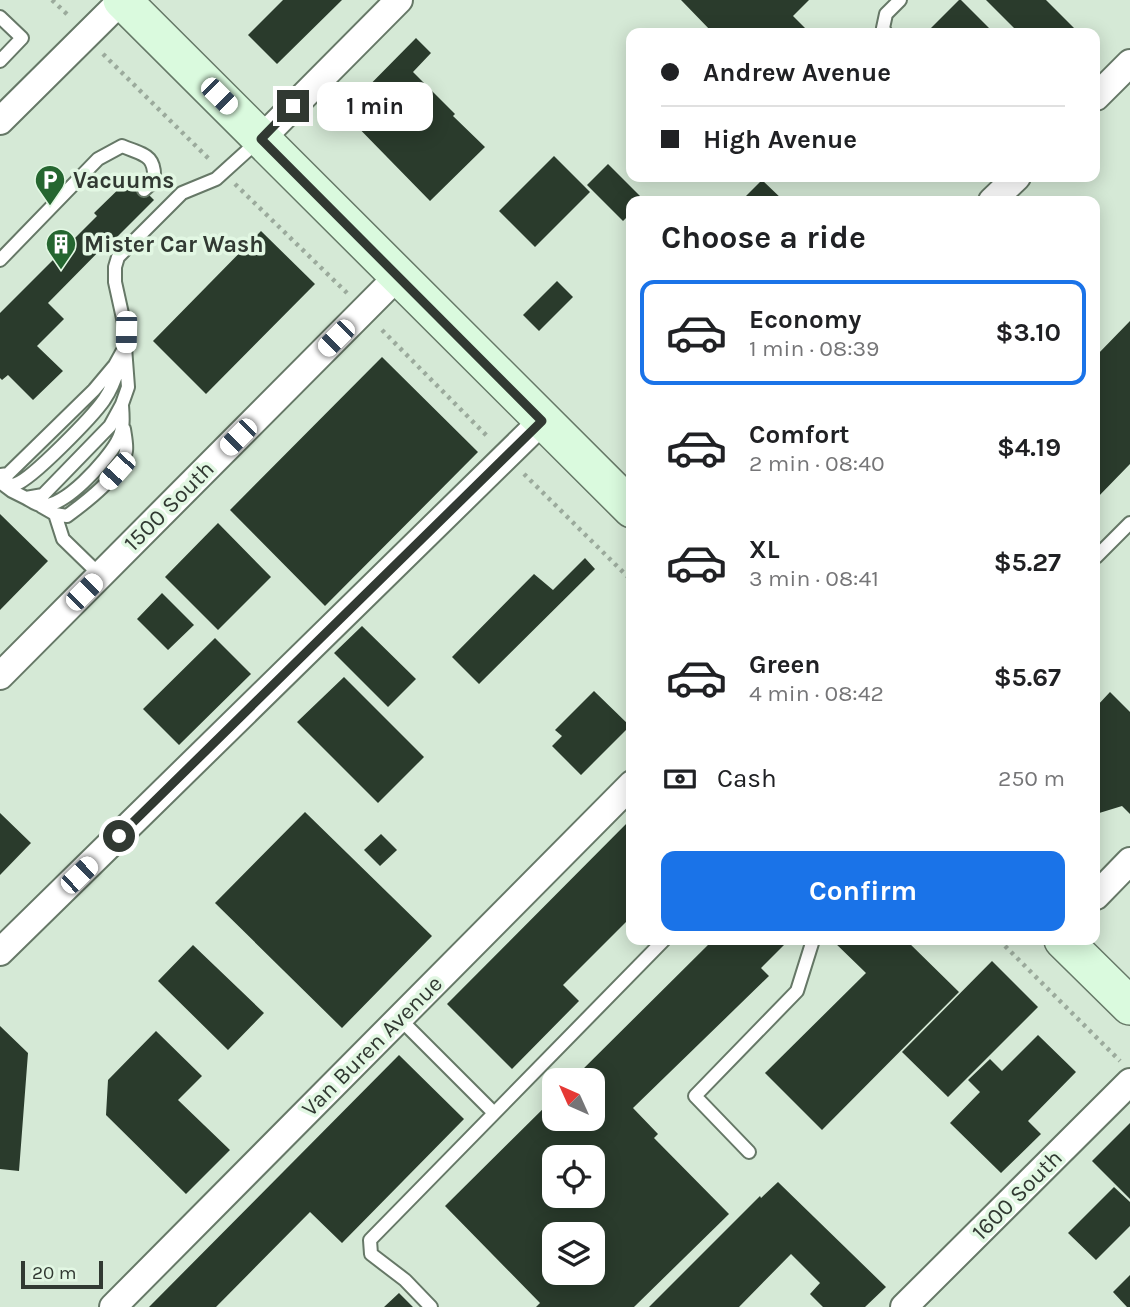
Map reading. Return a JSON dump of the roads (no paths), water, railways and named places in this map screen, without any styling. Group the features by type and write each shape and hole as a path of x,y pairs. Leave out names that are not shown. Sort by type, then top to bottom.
{"main road":[{"path":"122,0 626,503"},
{"path":"1068,945 1130,1006"}],"street":[{"path":"0,121 122,0"},
{"path":"261,139 399,0"},
{"path":"1100,93 1130,62"},
{"path":"997,196 1012,182"},
{"name":"1500 South","path":"0,676 398,276"},
{"path":"0,952 542,421"},
{"name":"Van Buren Avenue","path":"113,1307 626,790"},
{"path":"1100,891 1130,861"},
{"name":"1600 South","path":"904,1307 1126,1073"}],"lane":[{"path":"884,28 886,14 900,0"},
{"path":"0,17 22,38 0,61"},
{"path":"26,498 43,495 70,469 110,426 122,404 128,387 126,332 115,282 118,257 182,193 216,179 261,139"},
{"path":"0,260 98,159 122,146 148,157 155,168 154,181 144,190"},
{"path":"0,475 8,474 19,465 94,390 115,365 125,347"},
{"path":"0,482 17,484 41,466 92,415 115,381 125,347"},
{"path":"0,482 55,514 67,516 95,495 117,471 126,453 122,404"},
{"path":"41,506 59,502 107,457 118,440 124,422"},
{"path":"55,514 63,540 100,575"},
{"path":"1100,553 1130,523"},
{"path":"431,1307 405,1280 371,1254 370,1240 659,945"},
{"path":"749,1152 695,1096 797,991 811,945"},
{"path":"400,1018 495,1113"}],"place":[{"name":"Vacuums","path":"50,207"},
{"name":"Mister Car Wash","path":"61,271"}]}
